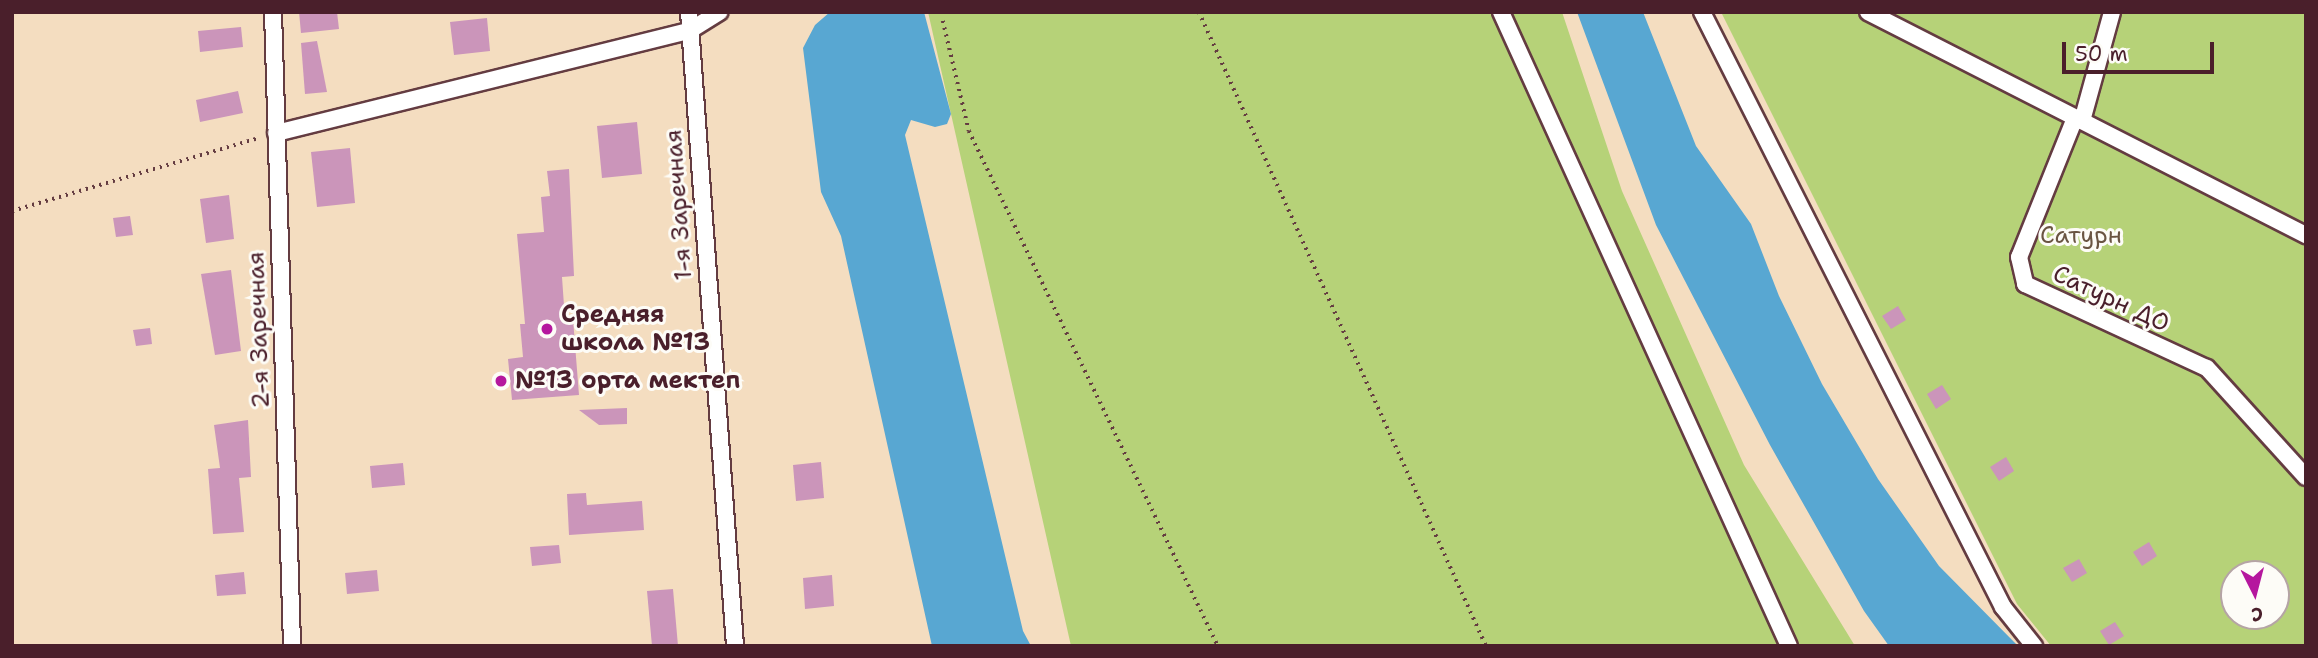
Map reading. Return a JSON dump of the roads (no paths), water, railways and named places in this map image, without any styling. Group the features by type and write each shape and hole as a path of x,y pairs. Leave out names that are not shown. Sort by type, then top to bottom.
{"street":[{"name":"2-я Заречная","path":"273,12 292,646"},
{"name":"1-я Заречная","path":"689,12 735,646"},
{"path":"276,132 689,32 720,12"},
{"path":"1501,12 1789,646"},
{"path":"1702,12 2003,607 2034,646"},
{"path":"1868,12 2306,235"},
{"path":"2079,120 2112,12"},
{"name":"Сатурн ДО","path":"2079,120 2019,257 2025,284 2207,368 2306,477"}],"water":[{"path":"830,12 924,12 951,114 947,124 935,127 911,120 905,135 1023,631 1031,646 932,646 841,236 821,192 803,48 815,25"},
{"path":"1577,12 1643,12 1696,146 1751,224 1779,296 1822,384 1878,479 1939,566 2018,646 1889,646 1864,611 1770,445 1656,225"}],"place":[{"name":"Средняя школа №13","path":"547,329"},
{"name":"№13 орта мектеп","path":"501,381"}],"park label":[{"name":"Сатурн","path":"2081,236"}]}
